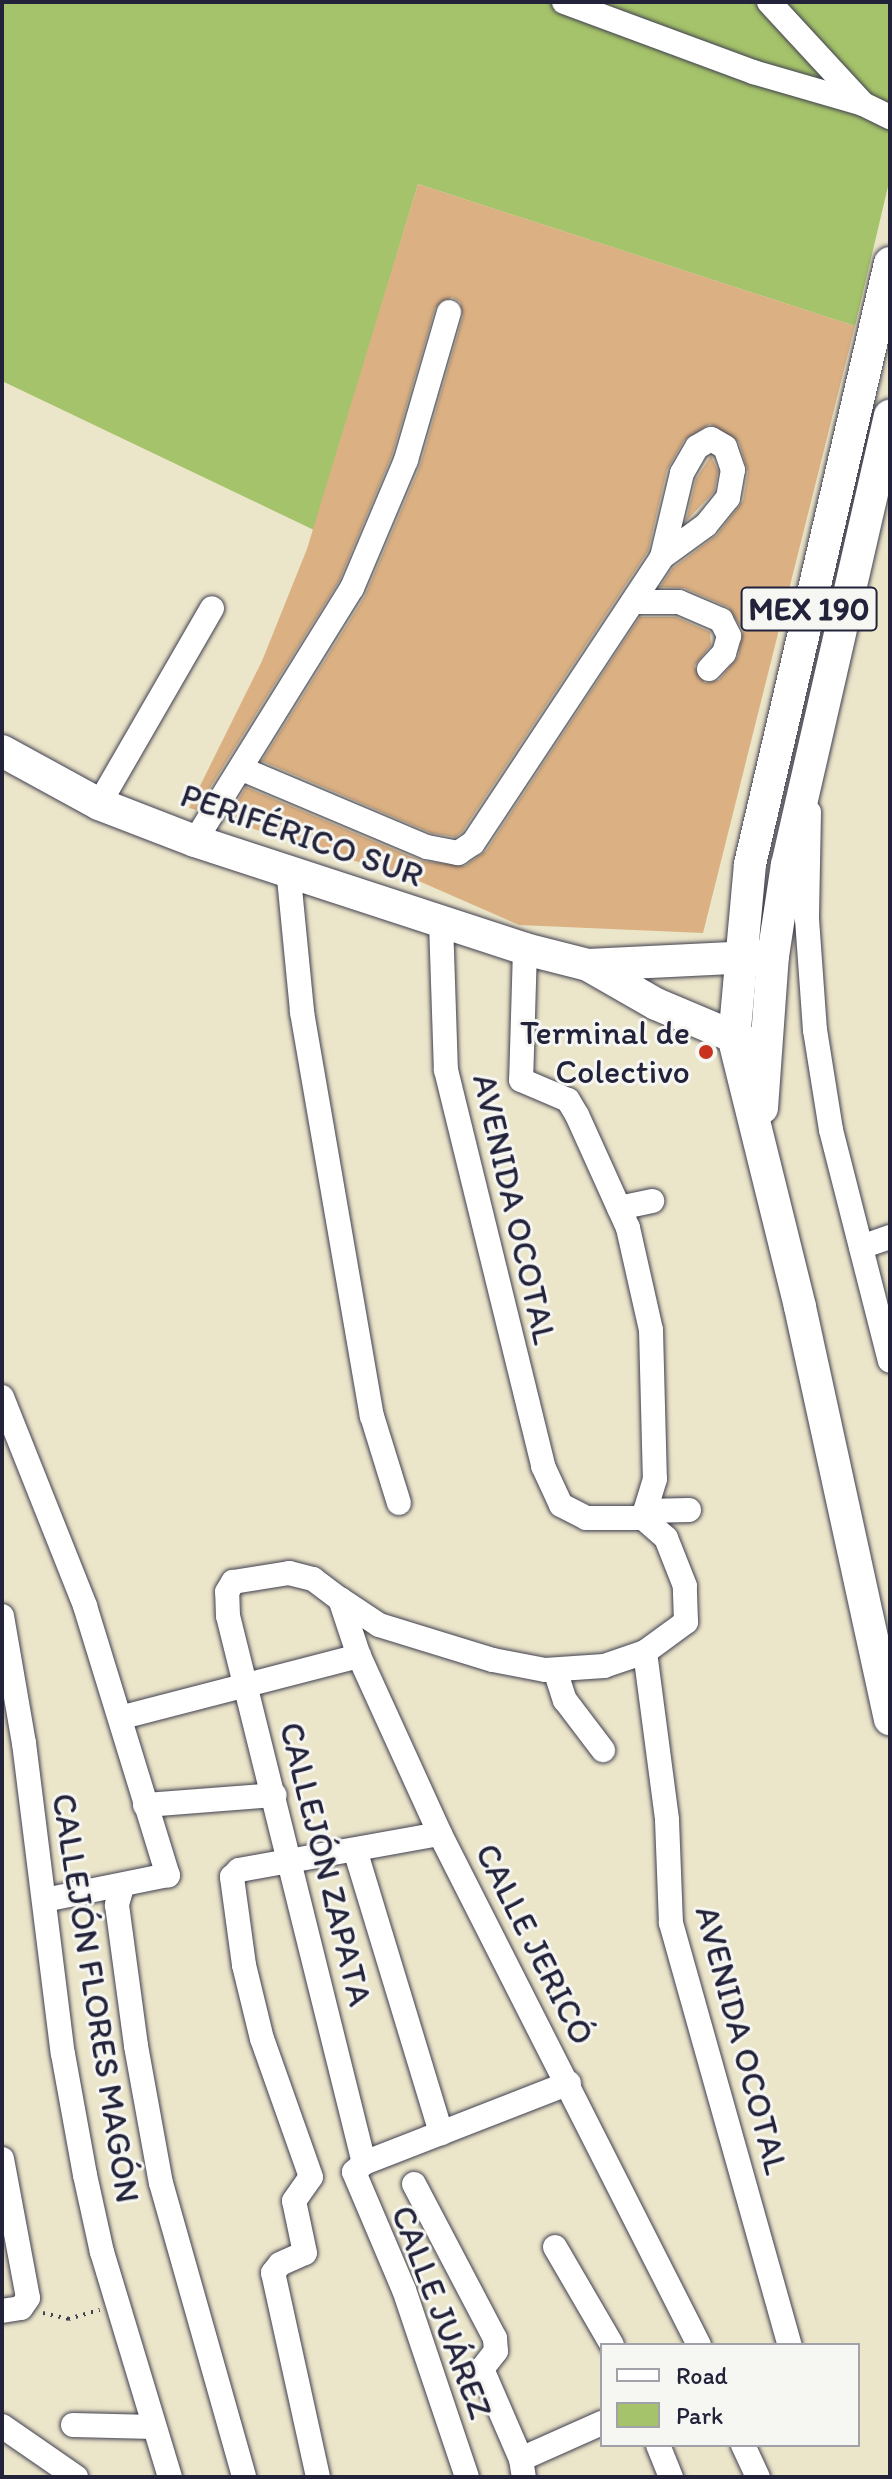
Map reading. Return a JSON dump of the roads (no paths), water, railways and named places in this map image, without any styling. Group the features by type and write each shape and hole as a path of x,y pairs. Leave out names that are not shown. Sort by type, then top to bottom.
{"main road":[{"name":"MEX 190","path":"890,263 750,864 739,956 761,1144 890,1719"},
{"name":"MEX 190","path":"749,1044 773,956 811,763 883,475 890,416"},
{"name":"PERIFÉRICO SUR","path":"2,751 99,804 195,841 288,868 525,949 588,965 749,1044"},
{"name":"PERIFÉRICO SUR","path":"588,965 773,956"}],"street":[{"path":"564,2 753,72 863,104 890,117"},
{"path":"769,2 863,104"},
{"path":"195,841 352,588 406,460 449,312"},
{"path":"842,466 883,475"},
{"path":"242,769 427,847 458,853 473,843 662,557"},
{"path":"633,602 679,602 721,620 729,636 724,653 709,669"},
{"path":"99,804 212,608"},
{"path":"811,763 807,919 815,1030 831,1130 890,1361"},
{"path":"288,868 302,1012 369,1400 399,1503"},
{"name":"AVENIDA OCOTAL","path":"441,922 446,1070 507,1330 543,1466 561,1505 586,1518 644,1515"},
{"path":"525,949 521,1080 568,1100 619,1208 651,1330 655,1479 644,1515"},
{"path":"619,1208 652,1201"},
{"path":"861,1247 890,1237"},
{"path":"2,1397 85,1606 123,1717 166,1878 44,1900"},
{"path":"644,1515 689,1510"},
{"path":"340,1599 379,1625 493,1660 555,1670 604,1666 645,1652 686,1622 686,1598 666,1538 644,1515"},
{"name":"CALLEJÓN ZAPATA","path":"340,1599 313,1579 289,1573 233,1582 227,1592 228,1616 275,1795 359,2167"},
{"name":"CALLE JERICÓ","path":"340,1599 359,1656 440,1834 569,2083 698,2343"},
{"name":"CALLEJÓN FLORES MAGÓN","path":"2,1616 44,1900 63,2054 92,2209 170,2477"},
{"name":"AVENIDA OCOTAL","path":"645,1652 667,1820 671,1923 789,2343"},
{"path":"123,1717 248,1688 359,1656"},
{"path":"555,1670 565,1700 603,1750"},
{"path":"145,1805 275,1795"},
{"path":"318,2477 273,2273 280,2264 305,2253 294,2201 311,2177 262,2039 244,1965 232,1877 239,1870 356,1853 440,1834"},
{"path":"356,1853 441,2133"},
{"path":"122,1887 117,1905 136,2046 161,2183 244,2477"},
{"path":"359,2167 569,2083"},
{"name":"CALLE JUÁREZ","path":"359,2167 353,2179 404,2290 467,2477"},
{"path":"2,2311 26,2304 3,2175"},
{"path":"414,2184 495,2338 496,2351 482,2369 522,2468 600,2424"},
{"path":"555,2247 611,2343"},
{"path":"73,2425 154,2427"},
{"path":"2,2426 76,2477"},
{"path":"659,2447 671,2477"},
{"path":"744,2447 758,2477"}],"place":[{"name":"Terminal de Colectivo","path":"706,1052"}]}
